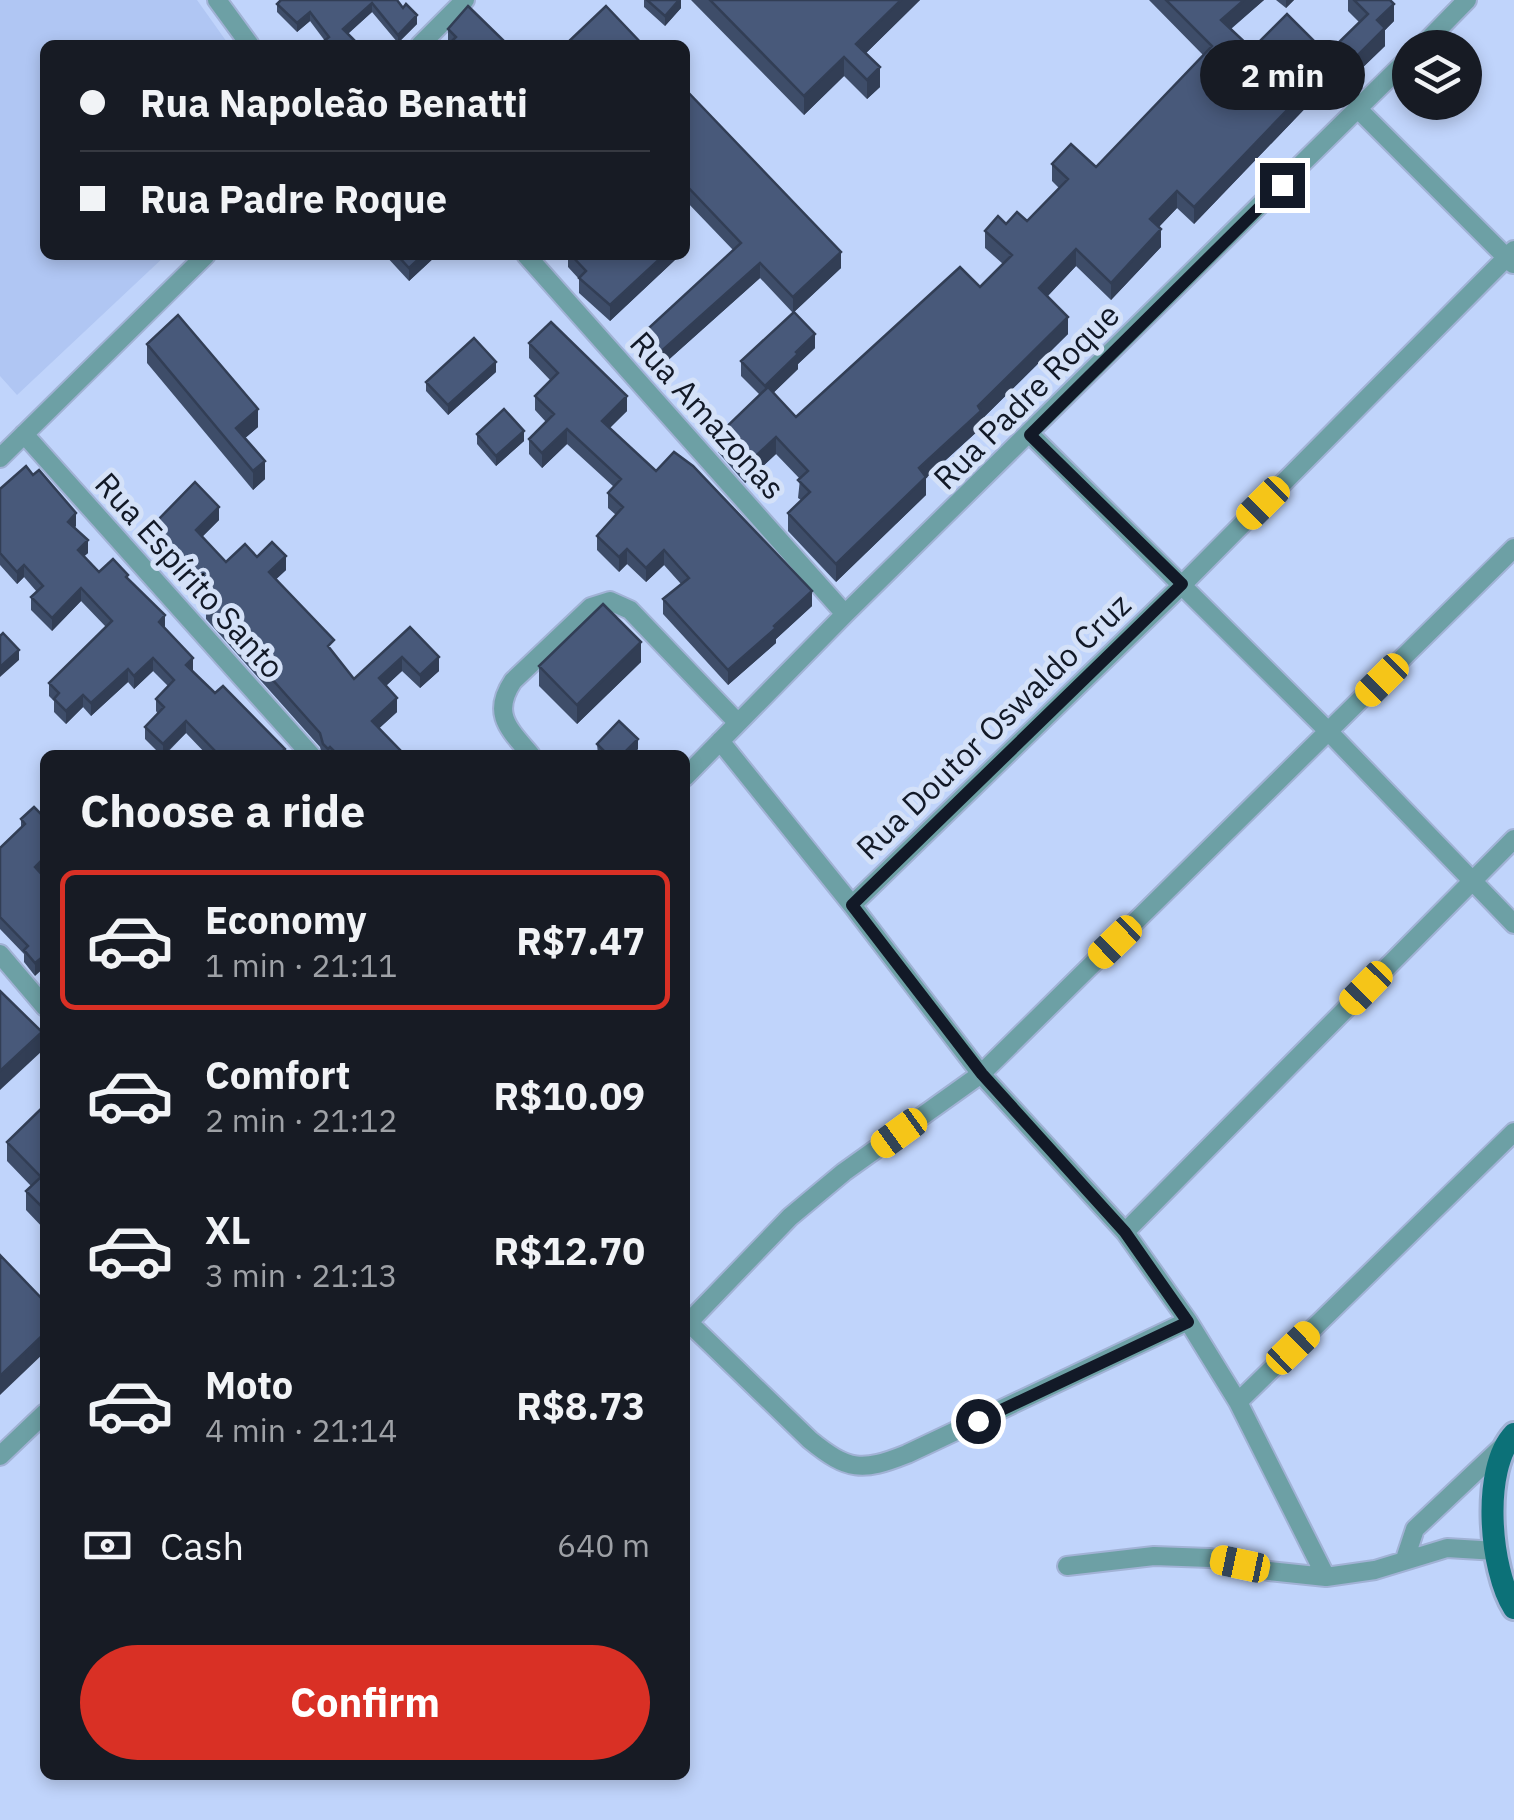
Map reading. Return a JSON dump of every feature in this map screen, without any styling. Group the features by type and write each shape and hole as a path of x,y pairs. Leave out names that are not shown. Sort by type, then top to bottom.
{"main road":[{"path":"1510,1438 1494,1486 1491,1512 1503,1587 1514,1608"}],"street":[{"path":"217,0 246,40"},
{"path":"425,40 465,0"},
{"path":"1438,30 1467,0"},
{"name":"Rua Padre Roque","path":"690,772 1392,75"},
{"path":"1358,109 1511,258"},
{"name":"Rua Doutor Oswaldo Cruz","path":"852,905 1511,258"},
{"path":"0,458 201,260"},
{"name":"Rua Amazonas","path":"530,260 846,614"},
{"name":"Rua Espírito Santo","path":"24,434 307,750"},
{"path":"1030,435 1182,584 1514,924"},
{"path":"690,1318 790,1217 844,1172 982,1074 1514,548"},
{"path":"527,750 508,728 502,703 506,692 591,607 610,601 630,610 738,723"},
{"path":"720,741 982,1074 1125,1232 1238,1402 1326,1577"},
{"path":"1125,1232 1514,839"},
{"path":"0,954 40,1001"},
{"path":"1238,1402 1514,1132"},
{"path":"690,1326 831,1458 860,1468 882,1464 1188,1322"},
{"path":"0,1456 40,1418"},
{"path":"1405,1559 1416,1528 1510,1438"},
{"path":"1067,1566 1154,1556 1210,1558 1269,1571 1326,1577 1375,1570 1447,1548 1497,1550"}],"shaded area":[{"path":"0,0 197,0 225,40 40,40 40,260 161,260 17,395 0,376"}],"building":[{"path":"281,0 397,0 417,15 398,35 372,3 343,29 354,40 325,40 329,37 310,12 297,23 277,4"},
{"path":"647,0 679,0 665,16"},
{"path":"710,0 901,0 856,44 880,67 867,80 844,57 804,96"},
{"path":"1166,0 1244,0 1221,20 1252,49 1287,14 1327,54 1368,14 1354,0 1390,0 1394,4 1377,20 1385,28 1357,56 1352,52 1319,83 1316,80 1194,207 1177,191 1150,219 1161,229 1111,283 1076,249 1039,288 1068,317 978,406 981,411 919,468 926,477 836,564 788,513 810,492 798,480 808,471 776,437 745,466 718,435 768,387 796,417 960,267 980,287 1012,255 985,231 998,216 1006,224 1017,212 1027,221 1068,179 1052,164 1071,144 1096,167 1212,46"},
{"path":"468,6 503,40 453,40 456,37 448,29"},
{"path":"606,6 638,40 570,40"},
{"path":"690,94 841,252 793,297 760,263 656,356 639,337 741,243 690,189"},
{"path":"402,260 418,260 409,268"},
{"path":"576,260 659,260 610,305 579,278 586,271"},
{"path":"794,312 815,334 765,386 741,361"},
{"path":"178,315 258,409 236,428 265,461 253,471 147,344"},
{"path":"551,322 627,396 602,421 656,471 674,452 693,466 812,591 728,670 663,599 689,578 664,550 646,568 627,549 619,557 597,536 623,507 608,493 621,479 567,429 542,453 529,439 554,414 535,396 558,373 529,343"},
{"path":"474,338 496,362 448,405 426,382"},
{"path":"504,409 524,431 496,456 477,434"},
{"path":"26,466 33,475 39,470 76,513 68,522 88,540 78,550 99,572 113,559 165,615 159,622 193,658 186,665 215,693 223,686 285,749 214,750 186,721 163,744 145,727 164,707 156,699 174,680 153,658 134,676 128,669 91,703 83,695 66,711 54,699 59,693 49,683 112,621 81,588 52,618 31,597 43,586 24,565 17,572 0,553 0,489"},
{"path":"195,482 219,507 196,530 226,562 245,544 257,557 272,542 286,556 269,572 334,640 328,646 354,679 410,627 439,657 420,675 402,657 379,678 397,698 372,721 400,750 328,749 320,733 183,575 189,569 157,538 164,532 155,523"},
{"path":"603,604 641,642 577,705 539,666"},
{"path":"3,633 19,650 0,667 0,636"},
{"path":"619,721 638,739 627,750 603,750 597,744"},
{"path":"34,807 40,813 40,862 35,867 40,872 40,959 35,963 24,950 28,946 0,917 0,848 25,824 21,819"},
{"path":"0,991 40,1034 0,1071"},
{"path":"40,1110 40,1176 7,1142"},
{"path":"40,1178 40,1205 26,1191"},
{"path":"0,1255 40,1297 40,1338 0,1376"}],"route":[{"path":"978,1421 1188,1322 1125,1232 982,1074 852,905 1182,584 1030,435 1282,185"}]}
